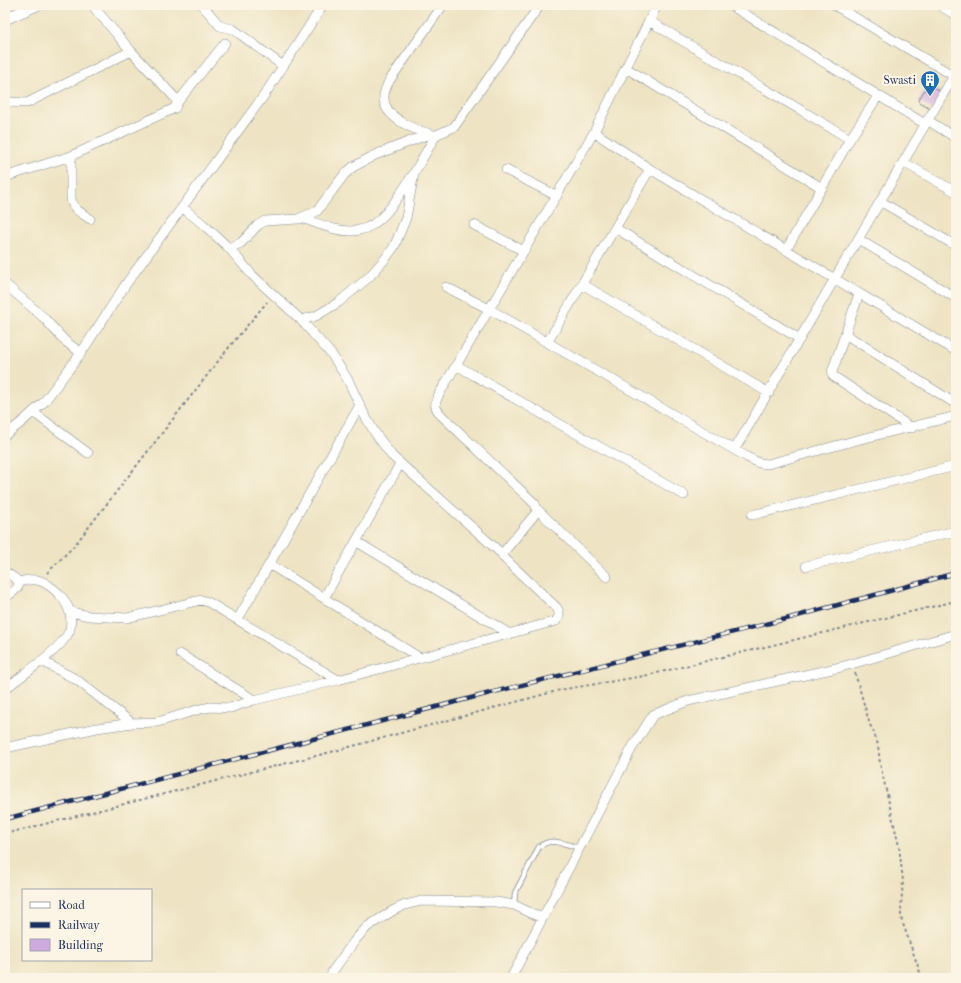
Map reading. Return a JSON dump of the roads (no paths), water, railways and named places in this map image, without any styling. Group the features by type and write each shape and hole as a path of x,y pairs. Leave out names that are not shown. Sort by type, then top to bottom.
{"street":[{"path":"5,19 37,5"},
{"path":"92,5 131,51 176,99 177,103"},
{"path":"202,5 220,26 233,29 283,66"},
{"path":"5,435 44,402 81,353 126,284 265,94 323,5"},
{"path":"432,135 403,124 391,114 385,106 384,95 389,81 443,5"},
{"path":"302,218 321,208 344,174 353,167 375,155 454,127 540,5"},
{"path":"607,577 537,509 535,504 436,409 435,404 456,365 594,132 657,5"},
{"path":"730,5 878,96 956,138"},
{"path":"735,450 955,74 834,5"},
{"path":"939,5 956,15"},
{"path":"649,21 850,139"},
{"path":"5,177 71,156 175,108 177,103 224,43"},
{"path":"5,103 27,103 131,51"},
{"path":"626,68 822,188"},
{"path":"786,250 850,139 878,96"},
{"path":"594,132 650,169 956,351"},
{"path":"229,248 241,243 258,225 265,221 302,218 336,229 358,231 373,225 382,217 396,200 414,172 432,135"},
{"path":"71,156 72,204 75,209 90,219"},
{"path":"903,162 956,192"},
{"path":"548,343 650,169"},
{"path":"506,170 557,196"},
{"path":"301,320 316,316 339,302 369,277 385,260 394,247 406,218 414,172"},
{"path":"880,202 956,246"},
{"path":"5,748 97,728 132,723 158,722 211,707 230,708 254,700 338,680 510,634 556,621 559,617 557,608 503,558 502,554 392,456 375,433 348,380 332,356 301,320 252,275 229,248 182,207"},
{"path":"474,225 524,252"},
{"path":"615,228 800,339"},
{"path":"858,239 956,298"},
{"path":"5,284 81,353"},
{"path":"582,284 769,393"},
{"path":"446,287 548,343 735,450 754,460 768,464 861,439 912,428 956,416"},
{"path":"859,294 832,372 833,376 912,428"},
{"path":"845,334 956,404"},
{"path":"456,365 684,495"},
{"path":"238,619 360,405"},
{"path":"33,412 88,453"},
{"path":"324,598 400,464"},
{"path":"752,516 956,466"},
{"path":"502,554 536,513 537,509"},
{"path":"806,566 956,531"},
{"path":"357,542 510,634"},
{"path":"269,564 420,658"},
{"path":"5,572 17,579 19,582"},
{"path":"5,689 42,661 62,642 70,630 70,612 64,599 49,585 39,581 31,579 19,582"},
{"path":"5,598 17,589 19,582"},
{"path":"70,612 88,616 127,618 201,600 208,602 238,619 338,680"},
{"path":"512,978 632,748 653,715 688,701 853,664 956,634"},
{"path":"180,654 254,700"},
{"path":"42,661 77,680 132,723"},
{"path":"331,978 332,972 356,939 367,928 394,910 405,905 421,901 496,902 514,905 542,918"}],"lane":[{"path":"514,905 515,893 539,847 544,843 552,842 579,848"}],"railway":[{"path":"5,819 494,692 786,619 956,573"}],"place":[{"name":"Swasti","path":"930,97"}]}
